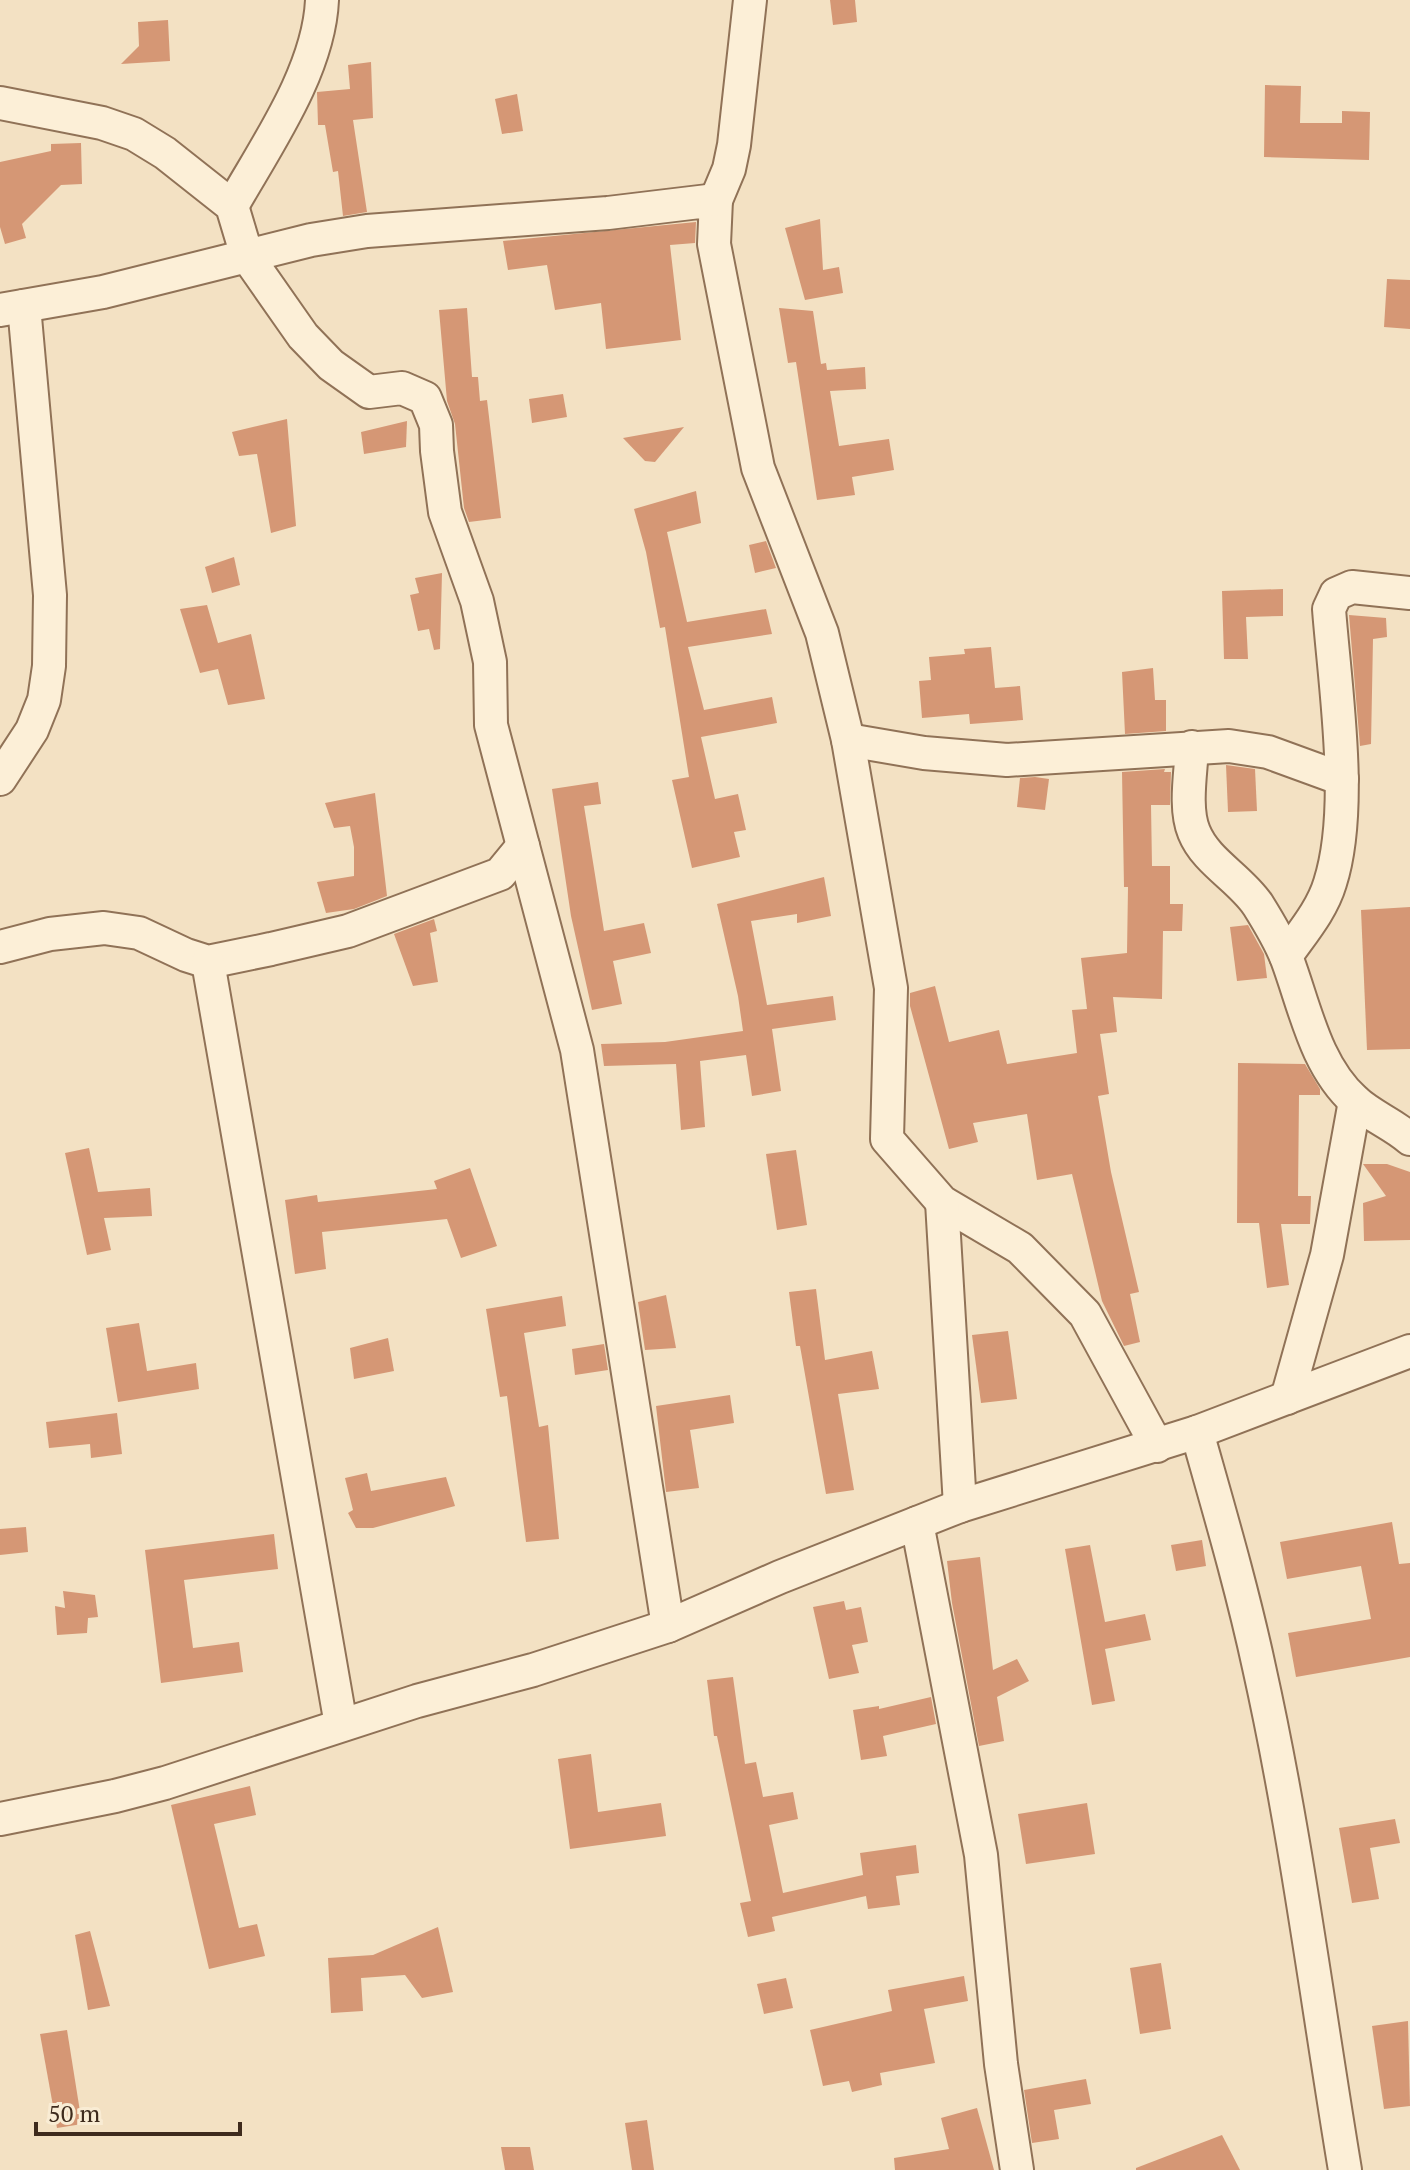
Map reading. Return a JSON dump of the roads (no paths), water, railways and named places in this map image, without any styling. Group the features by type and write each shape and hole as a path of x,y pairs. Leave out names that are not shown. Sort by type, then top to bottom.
{"street":[{"path":"232,206 290,101 308,60 321,20 322,0"},
{"path":"750,0 734,145 729,169 716,200 714,244 758,468 822,633 848,740 891,988 887,1139 942,1202 1020,1248 1085,1314 1157,1446"},
{"path":"0,103 102,123 134,134 165,153 232,206 247,256 303,336 331,365 369,392 402,388 425,398 436,425 445,512 477,601 490,662 491,725 577,1050 668,1626"},
{"path":"0,779 32,730 44,700 49,666 50,595 12,308 103,292 311,240 367,231 608,213 716,200"},
{"path":"1286,956 1319,909 1330,884 1338,848 1342,779 1329,609 1336,594 1352,587 1410,593"},
{"path":"848,740 924,753 1007,760 1229,746 1268,752 1342,779"},
{"path":"1192,747 1192,828 1208,854 1246,889 1258,906 1286,956 1306,1019 1323,1058 1355,1101 1410,1139"},
{"path":"0,947 50,934 121,928 208,962 348,931 395,914 500,874 523,846"},
{"path":"208,962 341,1725"},
{"path":"1287,1398 1325,1266 1355,1101"},
{"path":"942,1202 960,1506"},
{"path":"0,1819 165,1783 341,1725 533,1670 668,1626 780,1577 960,1506 1157,1446 1410,1351"},
{"path":"1197,1432 1240,1583 1260,1671 1297,1869 1345,2170"},
{"path":"917,1523 981,1855 1001,2064 1017,2170"}]}
